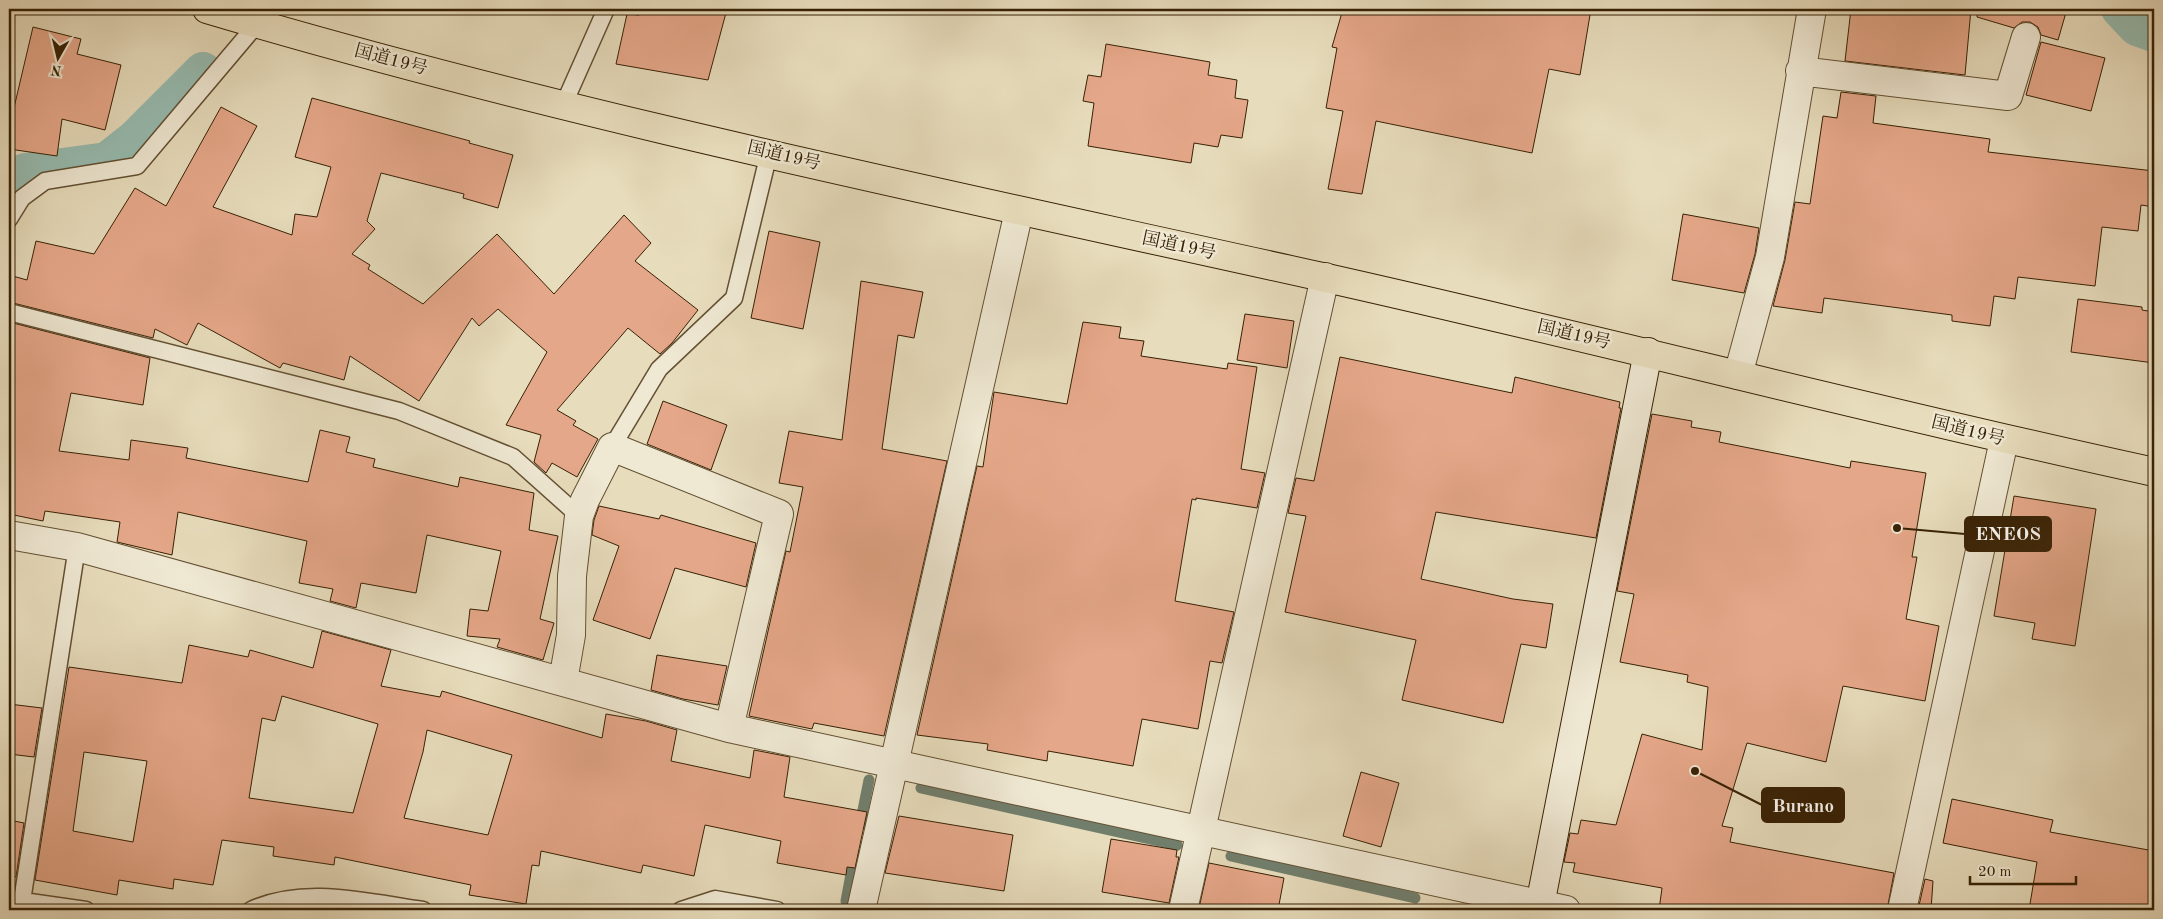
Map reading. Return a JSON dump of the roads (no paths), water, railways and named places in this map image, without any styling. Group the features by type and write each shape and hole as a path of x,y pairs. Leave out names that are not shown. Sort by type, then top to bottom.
{"highway":[{"name":"国道19号","path":"207,9 563,106 1019,211 1325,278 1648,352 2004,440 2154,472"}],"street":[{"path":"1738,375 1770,257 1812,9"},
{"path":"1800,71 2008,96 2026,37"},
{"path":"861,910 1019,211"},
{"path":"1183,910 1325,278"},
{"path":"1541,908 1648,352"},
{"path":"1902,910 2004,440"},
{"path":"563,681 570,635 572,576 579,516 612,447 779,514 729,728"},
{"path":"9,535 76,547 729,728 1202,831 1541,908 1566,910"}],"lane":[{"path":"563,106 606,9"},
{"path":"9,219 22,198 45,181 137,166 257,24"},
{"path":"612,447 659,369 734,298 770,153"},
{"path":"9,312 399,411 513,457 579,516"},
{"path":"76,547 15,900 86,910"},
{"path":"251,910 261,905 304,896 345,899 423,910"},
{"path":"681,910 716,900 777,910"}],"waterway":[{"path":"2120,9 2137,27 2154,33"},
{"path":"9,194 25,172 107,161 135,139 203,71"},
{"path":"860,825 869,780"},
{"path":"921,788 1177,845"},
{"path":"846,901 855,853"},
{"path":"1231,856 1415,898"}],"place":[{"name":"ENEOS","path":"1897,528"},
{"name":"Burano","path":"1695,771"}]}
